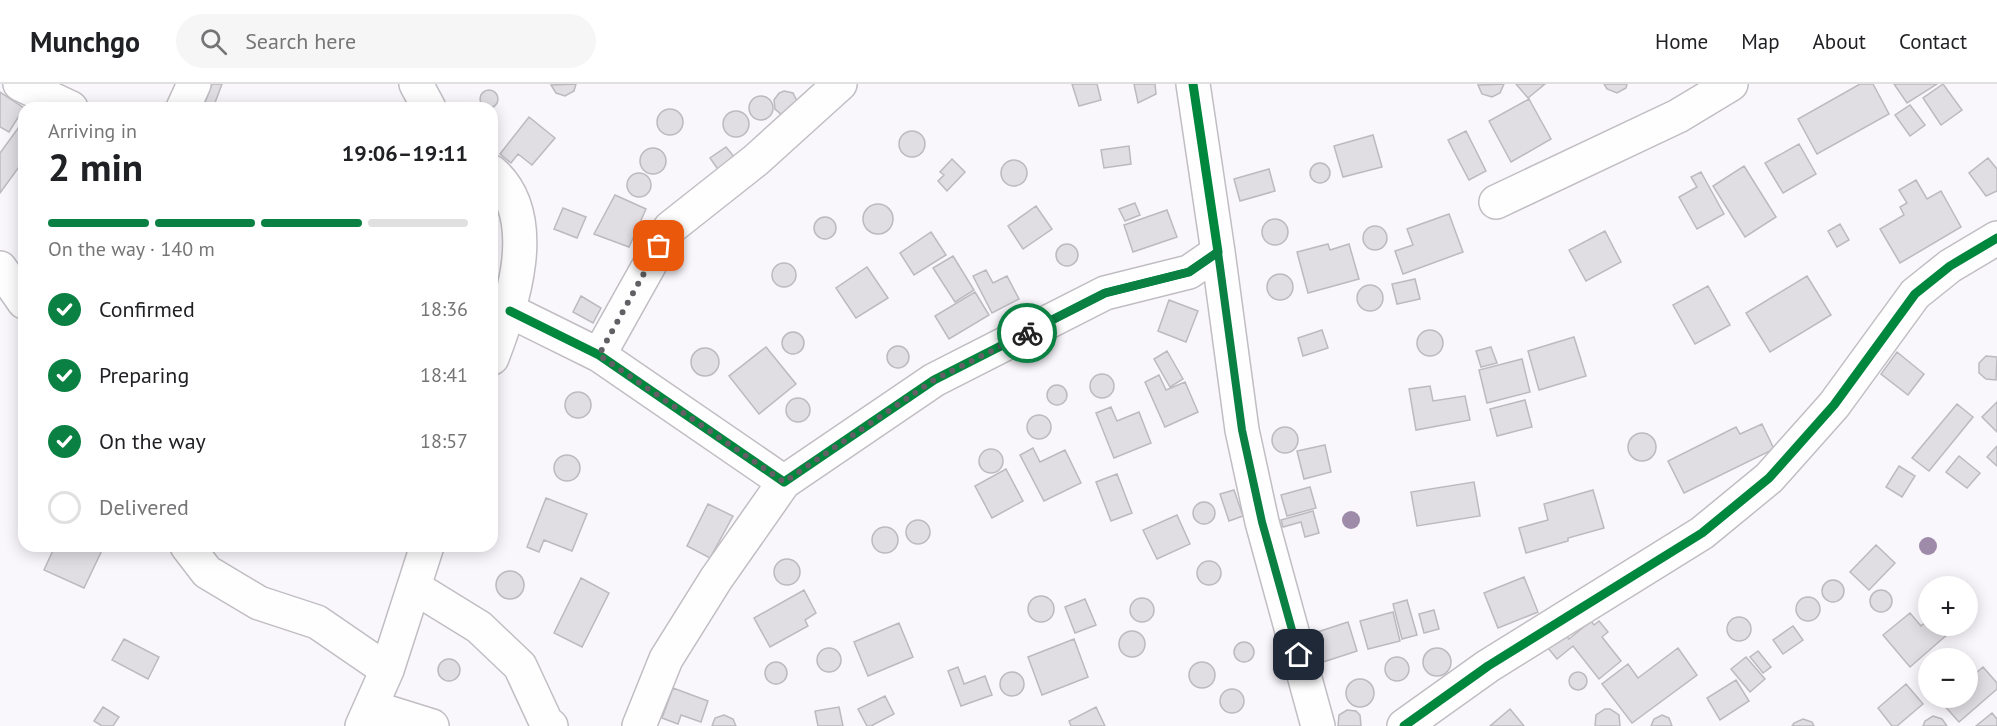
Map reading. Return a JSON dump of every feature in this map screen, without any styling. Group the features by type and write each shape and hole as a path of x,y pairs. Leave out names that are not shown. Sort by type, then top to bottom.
{"street":[{"path":"20,84 58,102"},
{"path":"186,102 194,84"},
{"path":"416,84 426,102"},
{"path":"599,355 670,228 756,160 840,84"},
{"path":"1193,84 1242,430 1262,522 1318,726"},
{"path":"1496,202 1678,116 1731,84"},
{"path":"498,177 515,206 521,239 510,311 498,342"},
{"path":"1404,726 1488,666 1692,540 1710,526 1768,478 1834,405 1915,294 1950,266 1997,238"},
{"path":"639,726 666,659 716,579 784,482 934,380 1105,293 1189,272 1218,252"},
{"path":"0,268 18,294"},
{"path":"510,311 599,355 784,482"},
{"path":"192,552 207,572 259,603 317,622 387,670"},
{"path":"425,552 387,670 366,717 432,726"},
{"path":"414,587 479,627 520,666 542,725"}],"building":[{"path":"212,84 222,84 215,102 205,102"},
{"path":"576,84 574,91 565,96 556,93 551,85"},
{"path":"1072,84 1097,84 1101,100 1079,106"},
{"path":"1134,84 1155,84 1156,94 1138,103"},
{"path":"1504,84 1500,93 1492,97 1482,94 1478,85"},
{"path":"1516,84 1545,84 1528,98"},
{"path":"1604,84 1627,84 1626,88 1617,93 1607,89"},
{"path":"1860,84 1873,84 1889,114 1817,154 1798,119"},
{"path":"1894,84 1937,84 1907,103"},
{"path":"1943,84 1962,110 1941,125 1923,98"},
{"path":"489,90 497,96 497,102 481,102 480,99 483,93"},
{"path":"784,91 793,93 797,101 782,115 775,109 774,100 779,93"},
{"path":"0,92 18,104 18,118 9,132 0,127"},
{"path":"761,96 770,99 773,108 770,117 761,120 752,117 749,108 752,99"},
{"path":"1529,99 1551,139 1511,162 1489,121"},
{"path":"1910,105 1925,125 1910,136 1895,115"},
{"path":"670,109 679,113 683,122 679,131 670,135 661,131 657,122 661,113"},
{"path":"736,111 745,115 749,124 745,133 736,137 727,133 723,124 727,115"},
{"path":"529,117 555,138 532,165 518,154 511,163 500,154"},
{"path":"18,128 18,168 0,193 0,153"},
{"path":"912,131 921,135 925,144 921,153 912,157 903,153 899,144 903,135"},
{"path":"1466,131 1486,171 1469,180 1448,140"},
{"path":"1373,135 1382,167 1343,177 1334,146"},
{"path":"1799,144 1816,174 1783,193 1765,163"},
{"path":"1129,146 1131,164 1104,168 1101,150"},
{"path":"726,147 736,159 719,171 710,158"},
{"path":"653,148 662,152 666,161 662,170 653,174 644,170 640,161 644,152"},
{"path":"1988,158 1997,169 1997,191 1986,196 1969,173"},
{"path":"952,159 965,172 947,191 938,181 944,175 940,172"},
{"path":"1014,160 1023,164 1027,173 1023,182 1014,186 1005,182 1001,173 1005,164"},
{"path":"1320,163 1327,166 1330,173 1327,180 1320,183 1313,180 1310,173 1313,166"},
{"path":"1744,166 1776,217 1745,237 1713,186"},
{"path":"1269,169 1275,191 1240,201 1234,179"},
{"path":"1701,172 1724,214 1697,229 1679,197 1697,187 1691,177"},
{"path":"639,173 648,176 651,185 648,194 639,197 630,194 627,185 630,176"},
{"path":"1916,180 1927,199 1941,191 1961,227 1900,263 1880,229 1904,215 1900,207 1907,203 1899,190"},
{"path":"615,195 646,209 629,247 594,234"},
{"path":"1135,203 1140,215 1125,221 1119,209"},
{"path":"878,204 888,209 893,219 888,229 878,234 868,229 863,219 868,209"},
{"path":"1036,206 1052,229 1023,249 1008,226"},
{"path":"563,208 586,217 577,238 554,229"},
{"path":"1167,210 1177,237 1133,252 1124,225"},
{"path":"1449,214 1463,252 1403,274 1395,251 1413,245 1407,229"},
{"path":"825,217 833,220 836,228 833,236 825,239 817,236 814,228 817,220"},
{"path":"1275,219 1284,223 1288,232 1284,241 1275,245 1266,241 1262,232 1266,223"},
{"path":"1840,224 1849,240 1837,247 1828,231"},
{"path":"1375,226 1384,229 1387,238 1384,247 1375,250 1366,247 1363,238 1366,229"},
{"path":"1605,231 1621,262 1586,281 1569,250"},
{"path":"931,232 946,255 914,275 900,253"},
{"path":"1063,244 1071,244 1078,251 1078,259 1071,266 1063,266 1056,259 1056,251"},
{"path":"1328,244 1330,250 1349,244 1359,279 1308,293 1297,252"},
{"path":"953,256 974,290 955,302 933,268"},
{"path":"784,263 792,267 796,275 792,283 784,287 776,283 772,275 776,267"},
{"path":"867,267 888,298 856,318 836,288"},
{"path":"986,270 993,283 1007,276 1019,299 992,313 973,276"},
{"path":"1280,274 1289,278 1293,287 1289,296 1280,300 1271,296 1267,287 1271,278"},
{"path":"1807,276 1831,315 1770,352 1746,313"},
{"path":"1415,279 1420,299 1397,304 1392,284"},
{"path":"1370,285 1379,289 1383,298 1379,307 1370,311 1361,307 1357,298 1361,289"},
{"path":"1708,286 1730,325 1695,344 1673,305"},
{"path":"975,292 989,315 949,339 935,316"},
{"path":"581,296 601,308 593,323 573,312"},
{"path":"1169,300 1198,311 1186,342 1158,331"},
{"path":"1322,330 1328,348 1303,356 1298,338"},
{"path":"1430,330 1439,334 1443,343 1439,352 1430,356 1421,352 1417,343 1421,334"},
{"path":"793,332 801,335 804,343 801,351 793,354 785,351 782,343 785,335"},
{"path":"1574,337 1586,376 1539,390 1528,351"},
{"path":"898,346 906,349 909,357 906,365 898,368 890,365 887,357 890,349"},
{"path":"766,347 796,384 759,414 729,376"},
{"path":"1491,347 1497,363 1481,367 1476,351"},
{"path":"705,348 715,352 719,362 715,372 705,376 695,372 691,362 695,352"},
{"path":"1167,351 1183,379 1170,387 1154,359"},
{"path":"1897,352 1924,374 1908,395 1881,374"},
{"path":"1986,356 1997,357 1996,380 1986,379 1979,373 1979,363"},
{"path":"1522,359 1530,392 1487,403 1479,370"},
{"path":"1102,374 1110,378 1114,386 1110,394 1102,398 1094,394 1090,386 1094,378"},
{"path":"1159,375 1166,390 1185,382 1198,412 1165,427 1145,382"},
{"path":"1057,385 1064,388 1067,395 1064,402 1057,405 1050,402 1047,395 1050,388"},
{"path":"1430,386 1433,401 1465,396 1470,420 1416,430 1409,389"},
{"path":"578,392 587,396 591,405 587,414 578,418 569,414 565,405 569,396"},
{"path":"793,398 803,398 810,405 810,415 803,422 793,422 786,415 786,405"},
{"path":"1525,400 1532,427 1497,436 1490,409"},
{"path":"1997,402 1997,432 1982,417"},
{"path":"1957,404 1973,417 1929,471 1912,458"},
{"path":"1111,407 1117,421 1139,412 1151,443 1114,458 1096,413"},
{"path":"1039,415 1048,418 1051,427 1048,436 1039,439 1030,436 1027,427 1030,418"},
{"path":"1762,424 1774,449 1684,493 1668,461 1736,427 1740,434"},
{"path":"1285,427 1294,431 1298,440 1294,449 1285,453 1276,449 1272,440 1276,431"},
{"path":"1642,433 1652,437 1656,447 1652,457 1642,461 1632,457 1628,447 1632,437"},
{"path":"1325,445 1331,472 1304,479 1297,451"},
{"path":"1997,446 1997,466 1987,457"},
{"path":"1033,448 1040,462 1065,450 1081,483 1044,501 1020,455"},
{"path":"991,449 1000,452 1003,461 1000,470 991,473 982,470 979,461 982,452"},
{"path":"567,455 576,459 580,468 576,477 567,481 558,477 554,468 558,459"},
{"path":"1959,456 1980,473 1967,488 1946,472"},
{"path":"1899,466 1915,476 1902,497 1886,487"},
{"path":"1006,469 1023,501 992,518 975,486"},
{"path":"1117,474 1132,513 1111,521 1096,482"},
{"path":"1474,482 1480,516 1417,526 1411,492"},
{"path":"1310,487 1316,508 1287,516 1281,495"},
{"path":"1234,490 1243,516 1229,521 1220,494"},
{"path":"1593,490 1604,528 1526,553 1519,528 1548,520 1544,504"},
{"path":"546,498 587,514 572,551 544,540 539,552 527,547"},
{"path":"1204,502 1212,505 1215,513 1212,521 1204,524 1196,521 1193,513 1196,505"},
{"path":"708,504 733,516 710,558 687,546"},
{"path":"1313,511 1319,533 1305,537 1301,522 1283,527 1281,520"},
{"path":"1177,515 1190,544 1157,559 1143,530"},
{"path":"918,520 926,524 930,532 926,540 918,544 910,540 906,532 910,524"},
{"path":"885,527 894,531 898,540 894,549 885,553 876,549 872,540 876,531"},
{"path":"1876,545 1895,563 1869,590 1850,572"},
{"path":"52,552 101,552 84,588 44,570"},
{"path":"787,559 796,563 800,572 796,581 787,585 778,581 774,572 778,563"},
{"path":"1209,561 1218,564 1221,573 1218,582 1209,585 1200,582 1197,573 1200,564"},
{"path":"510,571 520,575 524,585 520,595 510,599 500,595 496,585 500,575"},
{"path":"1524,577 1538,612 1498,628 1484,593"},
{"path":"581,578 609,593 582,647 554,633"},
{"path":"1829,580 1837,580 1844,587 1844,595 1837,602 1829,602 1822,595 1822,587"},
{"path":"804,590 816,613 805,620 808,626 770,647 754,618"},
{"path":"1881,590 1889,593 1892,601 1889,609 1881,612 1873,609 1870,601 1873,593"},
{"path":"1041,596 1050,600 1054,609 1050,618 1041,622 1032,618 1028,609 1032,600"},
{"path":"1808,597 1817,600 1820,609 1817,618 1808,621 1799,618 1796,609 1799,600"},
{"path":"1142,598 1151,601 1154,610 1151,619 1142,622 1133,619 1130,610 1133,601"},
{"path":"1085,599 1096,625 1075,633 1065,607"},
{"path":"1407,600 1417,635 1402,639 1393,604"},
{"path":"1434,610 1439,629 1424,633 1419,614"},
{"path":"1393,612 1400,641 1368,649 1360,621"},
{"path":"1910,613 1918,622 1918,636 1946,636 1932,648 1918,648 1918,660 1910,667 1883,635"},
{"path":"1739,617 1748,620 1751,629 1748,638 1739,641 1730,638 1727,629 1730,620"},
{"path":"1591,621 1594,625 1599,621 1608,632 1602,637 1621,661 1599,679 1573,646 1557,659 1548,648 1565,634 1569,639"},
{"path":"1348,622 1357,651 1311,666 1302,637"},
{"path":"899,623 913,657 868,676 854,642"},
{"path":"1793,626 1803,640 1783,654 1773,640"},
{"path":"1132,631 1141,635 1145,644 1141,653 1132,657 1123,653 1119,644 1123,635"},
{"path":"124,639 159,657 148,679 112,660"},
{"path":"1074,639 1088,677 1042,695 1028,657"},
{"path":"1244,642 1251,645 1254,652 1251,659 1244,662 1237,659 1234,652 1237,645"},
{"path":"829,648 838,651 841,660 838,669 829,672 820,669 817,660 820,651"},
{"path":"1437,648 1447,652 1451,662 1447,672 1437,676 1427,672 1423,662 1427,652"},
{"path":"1678,648 1697,675 1632,723 1602,684 1628,664 1638,678"},
{"path":"1758,651 1771,667 1763,673 1750,657"},
{"path":"1392,657 1402,657 1409,664 1409,674 1402,681 1392,681 1385,674 1385,664"},
{"path":"1746,657 1765,679 1750,692 1731,669"},
{"path":"449,659 457,662 460,670 457,678 449,681 441,678 438,670 441,662"},
{"path":"776,662 784,665 787,673 784,681 776,684 768,681 765,673 768,665"},
{"path":"1202,662 1211,666 1215,675 1211,684 1202,688 1193,684 1189,675 1193,666"},
{"path":"958,667 964,684 985,676 992,695 961,706 948,671"},
{"path":"1983,667 1997,683 1997,689 1978,706 1978,671"},
{"path":"1012,672 1020,676 1024,684 1020,692 1012,696 1004,692 1000,684 1004,676"},
{"path":"1578,672 1584,675 1587,681 1584,687 1578,690 1572,687 1569,681 1572,675"},
{"path":"1360,679 1370,683 1374,693 1370,703 1360,707 1350,703 1346,693 1350,683"},
{"path":"1736,680 1749,701 1720,720 1707,698"},
{"path":"1906,684 1918,698 1918,708 1897,726 1892,726 1878,708"},
{"path":"673,688 708,701 701,722 681,715 678,724 662,718"},
{"path":"1232,689 1240,693 1244,701 1240,709 1232,713 1224,709 1220,701 1224,693"},
{"path":"885,696 894,714 867,726 858,709"},
{"path":"103,707 119,717 113,726 102,726 94,721"},
{"path":"839,707 843,726 818,726 815,711"},
{"path":"1096,707 1105,726 1071,726 1069,721"},
{"path":"1946,708 1975,708 1959,722"},
{"path":"1510,709 1524,726 1490,726"},
{"path":"1605,709 1610,709 1619,715 1620,726 1595,726 1596,715"},
{"path":"1347,710 1356,711 1360,715 1361,726 1338,726 1339,715"},
{"path":"1992,713 1997,719 1997,726 1976,726"},
{"path":"724,715 733,719 736,726 712,726 715,718"},
{"path":"1662,715 1669,718 1672,726 1651,726 1654,719"},
{"path":"1933,716 1942,719 1947,726 1923,726 1925,721"},
{"path":"1803,719 1812,722 1814,726 1792,726 1794,723"}],"cycle path":[{"path":"510,311 599,355 784,482 934,380 1105,293 1189,272 1218,252 1193,84"},
{"path":"1404,726 1488,666 1702,533 1769,478 1834,405 1915,294 1950,266 1997,238"}],"way so far":[{"path":"659,246 599,355 784,482 934,380 1027,333"}],"route":[{"path":"1027,333 1105,293 1189,272 1218,252 1242,430 1262,522 1299,655"}]}
